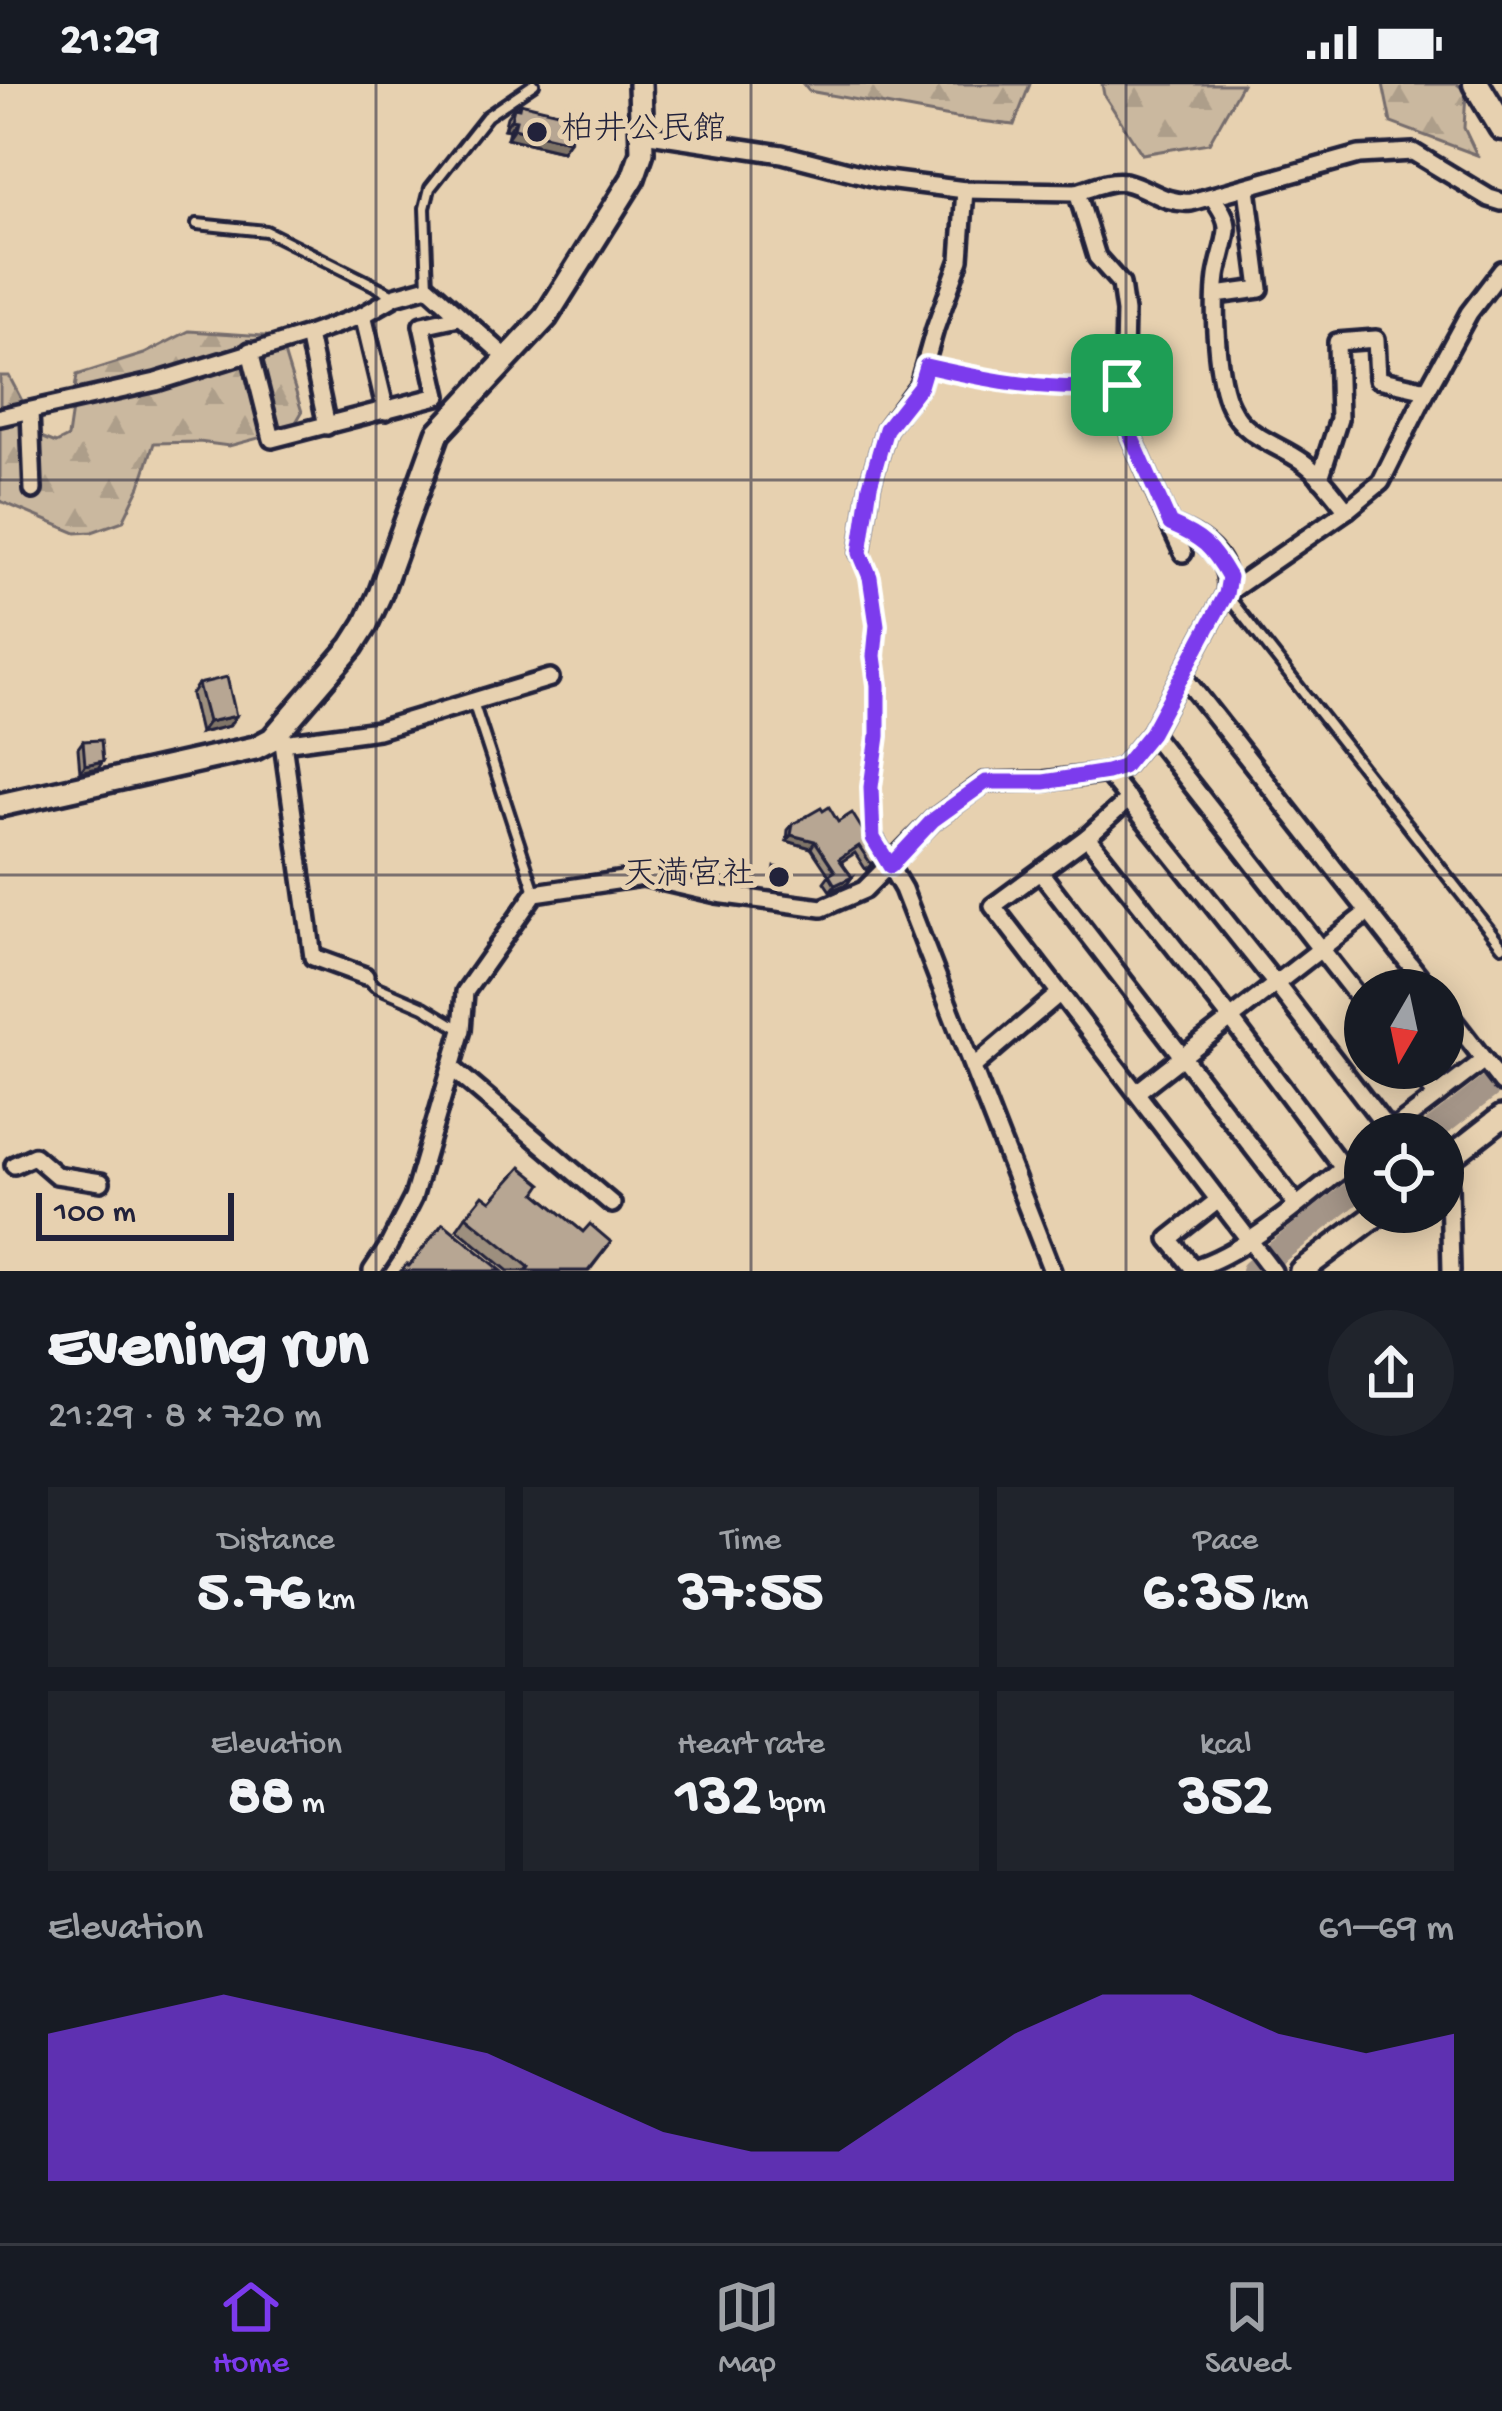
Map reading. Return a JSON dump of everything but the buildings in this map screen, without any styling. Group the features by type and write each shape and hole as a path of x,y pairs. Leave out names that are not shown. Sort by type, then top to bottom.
{"main road":[{"path":"1476,84 1502,127"}],"street":[{"path":"365,976 313,957 277,741 366,624 438,433 546,317 633,178 644,133 640,84"},
{"path":"644,133 782,154 879,179 965,190 1077,192 1126,183 1174,203 1247,188 1359,155 1413,152 1502,202"},
{"path":"1216,295 1260,289 1247,188"},
{"path":"860,553 870,485 886,429 920,386 960,259 965,190"},
{"path":"1077,192 1097,257 1120,284 1125,312 1122,385 1131,436 1183,554"},
{"path":"1212,196 1225,216 1227,231 1216,295 1228,404 1242,425 1263,441 1303,461 1347,510"},
{"path":"1226,594 1381,482 1469,313 1502,270"},
{"path":"0,417 156,382 308,335 428,287 507,358"},
{"path":"363,315 386,411"},
{"path":"250,351 272,439 438,396 422,325 459,317"},
{"path":"308,335 327,426"},
{"path":"1320,478 1339,418 1337,342 1376,339 1378,379 1427,390"},
{"path":"30,411 33,490"},
{"path":"372,1271 412,1198 462,1030 465,992 535,893 643,877 717,894 822,908 864,890 933,820 986,782 1044,782 1123,767 1151,733 1226,594 1229,577 1214,550 1191,532 1170,524"},
{"path":"1183,676 1413,969"},
{"path":"0,805 277,741 378,730 550,678"},
{"path":"1151,733 1344,979"},
{"path":"1107,772 1373,1113"},
{"path":"1129,799 1087,837 993,907 1273,1271"},
{"path":"1087,837 1343,1168 1251,1244 1192,1268 1168,1238 1217,1201"},
{"path":"873,838 903,889 1052,1271"},
{"path":"1040,872 1296,1204"},
{"path":"1137,1092 1368,912"},
{"path":"973,1067 1060,993"},
{"path":"1464,1034 1502,1083"},
{"path":"1414,1113 1487,1063"},
{"path":"452,1067 612,1204"},
{"path":"1430,1089 1436,1096"},
{"path":"1464,1147 1502,1117"},
{"path":"14,1165 34,1156 56,1175 101,1182"},
{"path":"1301,1271 1352,1233"},
{"path":"1450,1233 1451,1271"}],"lane":[{"path":"428,287 424,208 430,188 488,116 534,84"},
{"path":"197,224 266,231 396,296"},
{"path":"926,366 1059,389 1122,385"},
{"path":"860,553 870,577 877,625 873,838"},
{"path":"1226,594 1502,946"},
{"path":"473,702 535,893"},
{"path":"365,976 462,1030"}],"green space":[{"path":"803,84 1030,84 1014,125 809,91"},
{"path":"1102,84 1242,84 1209,143 1142,154 1104,95"},
{"path":"1383,84 1457,84 1466,92 1464,128 1477,155 1391,123"},
{"path":"189,331 279,337 302,412 292,429 229,446 154,443 123,521 92,532 76,533 0,501 0,376 9,376 41,437 56,443 68,437 77,375 144,354"}],"waterway":[{"path":"1455,1113 1502,1077"},
{"path":"1253,1271 1344,1200"}],"place":[{"name":"柏井公民館","path":"537,132"},
{"name":"天満宮社","path":"779,877"}],"route":[{"path":"926,366 1059,389 1122,385 1131,436 1170,524 1191,532 1214,550 1229,577 1226,594 1151,733 1123,767 1044,782 986,782 933,820 890,866 873,838 877,625 870,577 860,553 870,485 886,429 920,386 926,366"}]}
